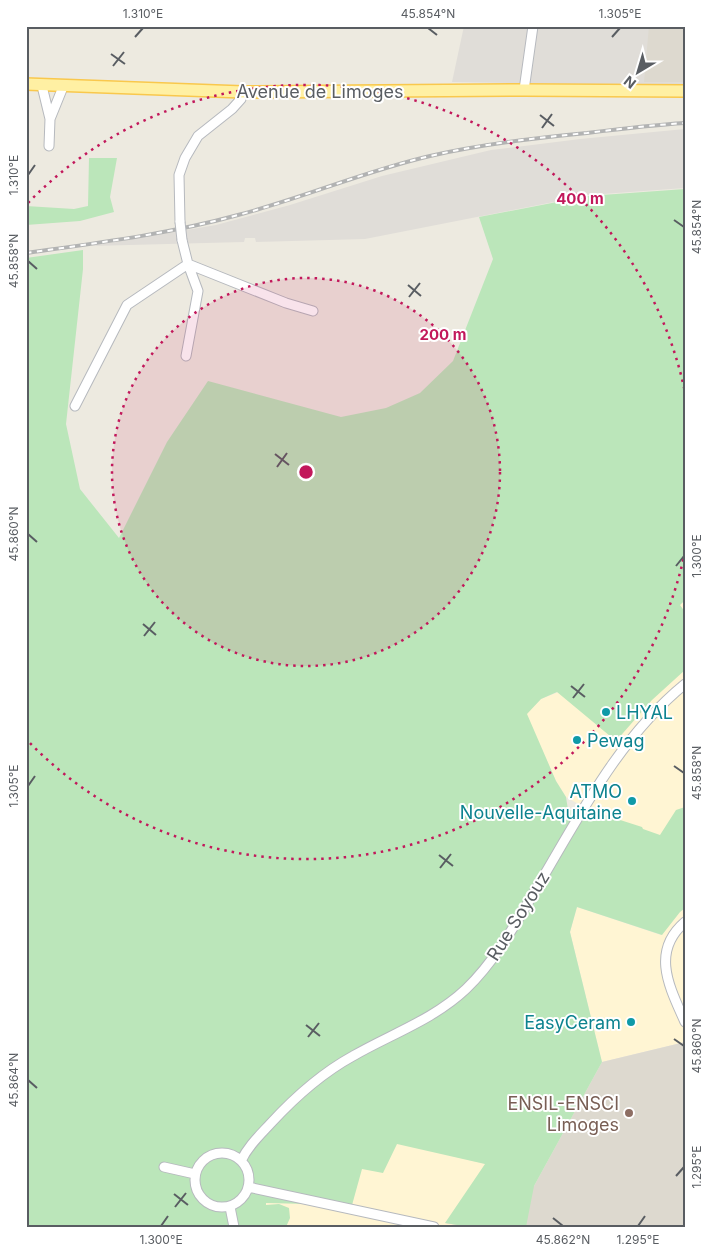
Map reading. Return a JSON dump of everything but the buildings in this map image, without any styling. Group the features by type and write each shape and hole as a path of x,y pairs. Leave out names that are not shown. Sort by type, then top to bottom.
{"main road":[{"name":"Avenue de Limoges","path":"26,84 243,92 685,91"}],"street":[{"path":"524,90 533,26"},
{"path":"42,86 50,119 49,146"},
{"path":"50,119 63,86"},
{"path":"186,356 198,291 182,240 179,176 185,158 198,136 232,108 243,92"},
{"path":"188,264 286,304 313,311"},
{"path":"75,406 127,305 188,264"},
{"name":"Rue Soyouz","path":"241,1160 245,1151 279,1114 319,1078 351,1057 416,1024 444,1007 485,969 508,937 600,783 628,742 650,716 685,684"},
{"path":"685,922 678,928 665,958 666,978 685,1022"},
{"path":"214,1154 228,1154 241,1160 248,1172 248,1187 242,1199 230,1206 216,1207 203,1200 196,1188 195,1174 202,1161 214,1154"},
{"path":"164,1167 195,1174"},
{"path":"248,1187 434,1227"},
{"path":"230,1206 234,1227"}],"shaded area":[{"path":"464,26 685,26 685,86 452,82"},
{"path":"649,26 685,26 685,82 644,82"},
{"path":"685,129 685,188 589,195 365,239 256,242 255,238 245,238 244,242 91,246 216,225 290,205 382,176 491,150"},
{"path":"685,600 685,846 589,810 566,797 556,781 526,714 541,699 613,670"},
{"path":"577,907 661,935 685,908 685,1042 602,1062 570,932"},
{"name":"ENSIL-ENSCI Limoges","path":"685,1042 685,1227 470,1227 445,1223 534,1186 602,1062"},
{"path":"397,1143 486,1164 446,1222 470,1227 265,1227 266,1202 352,1205 361,1169"}],"green space":[{"path":"89,158 117,158 110,197 114,212 80,221 26,225 26,206 74,209 88,206"},
{"path":"685,189 685,600 680,605 685,612 685,670 652,700 616,741 557,692 541,699 527,714 556,781 566,797 568,810 589,810 642,827 660,835 676,810 685,807 685,908 662,935 577,907 570,932 602,1062 534,1186 526,1227 470,1227 445,1223 485,1164 397,1144 383,1173 362,1169 352,1205 266,1203 266,1205 279,1204 289,1208 290,1218 286,1227 26,1227 26,258 83,250 83,269 66,424 80,489 119,538 167,442 208,381 341,417 386,408 420,393 453,361 493,259 479,217 588,196"}],"railway":[{"path":"26,253 133,237 212,222 262,208 382,169 450,152 528,139 685,123"}],"place":[{"name":"LHYAL","path":"606,712"},
{"name":"Pewag","path":"577,740"},
{"name":"ATMO Nouvelle-Aquitaine","path":"632,801"},
{"name":"EasyCeram","path":"631,1022"},
{"name":"ENSIL-ENSCI Limoges","path":"629,1113"}]}
